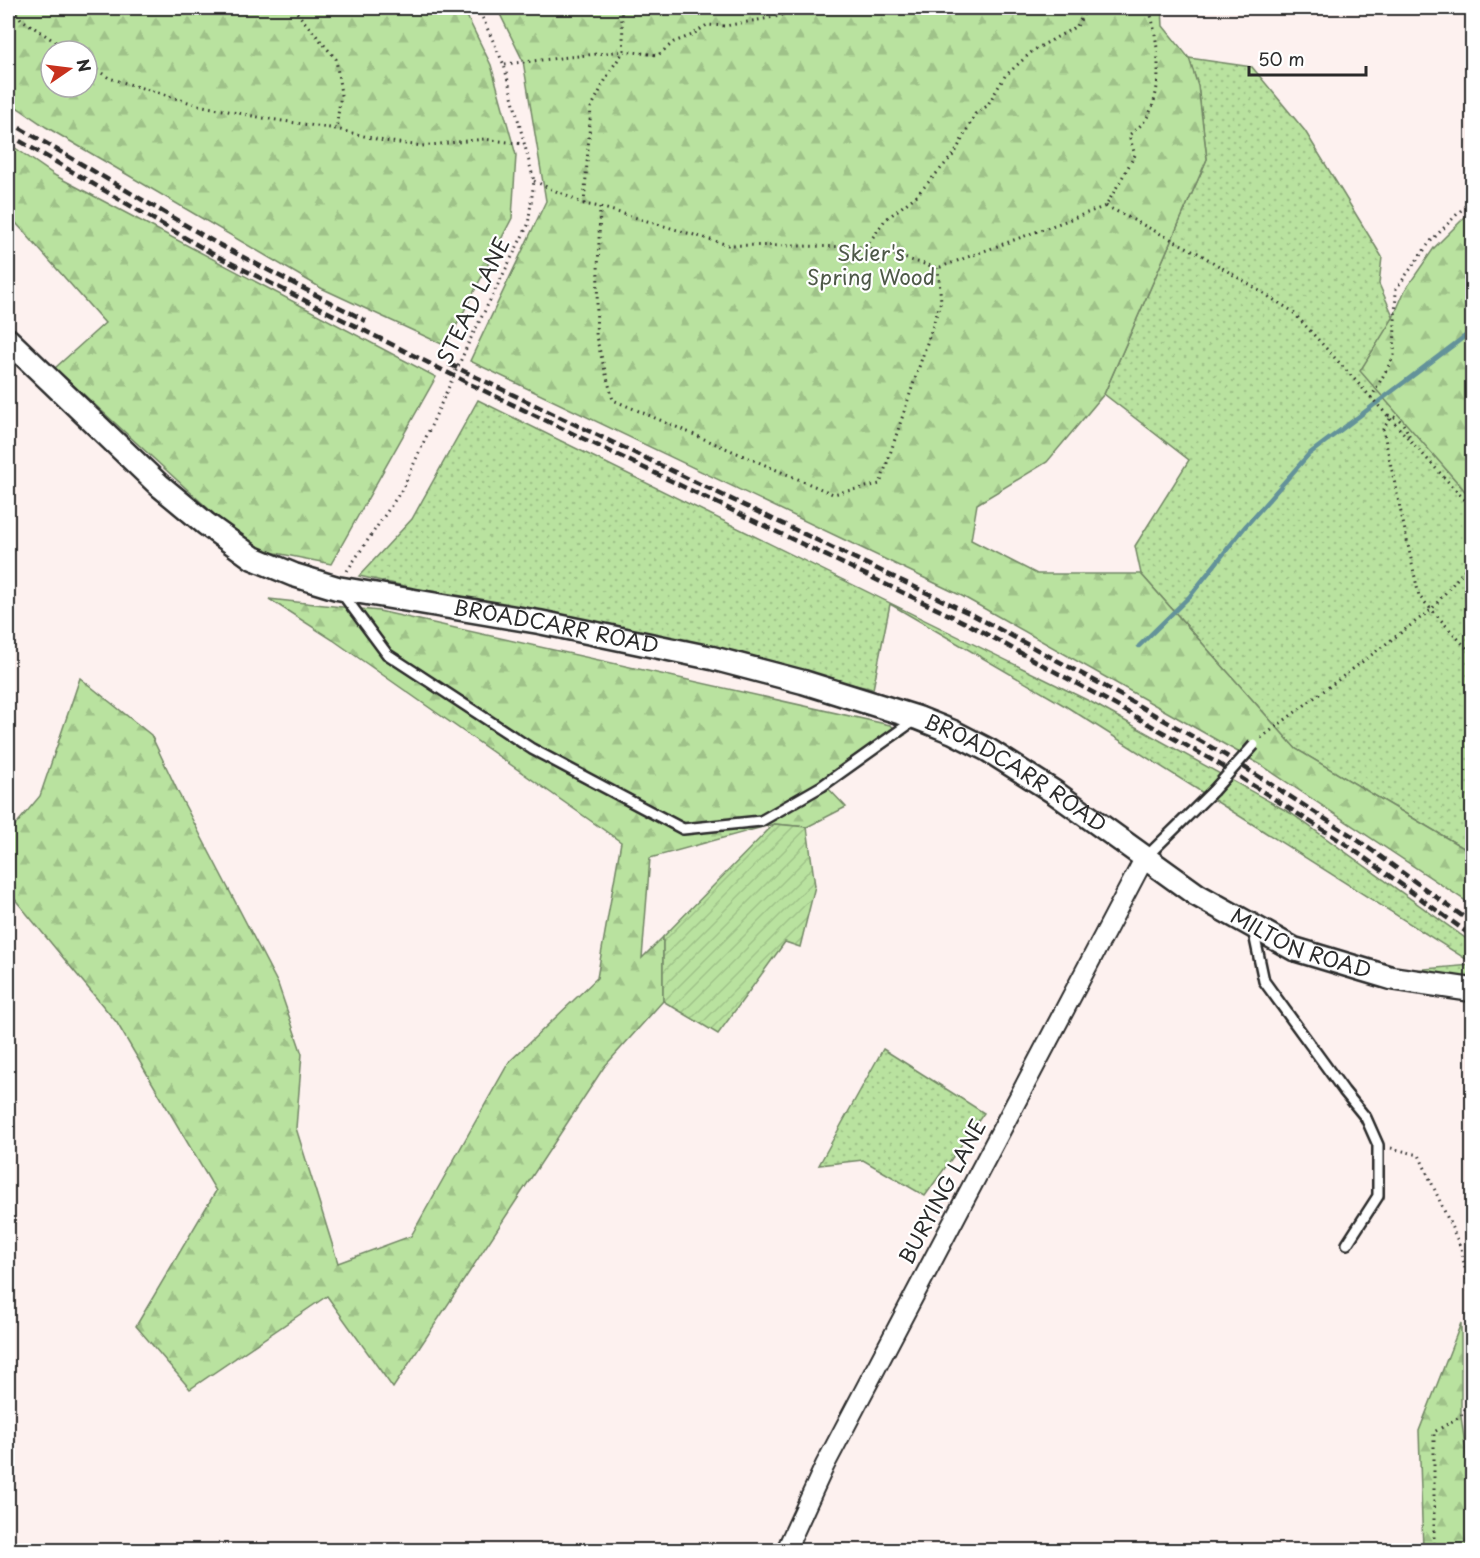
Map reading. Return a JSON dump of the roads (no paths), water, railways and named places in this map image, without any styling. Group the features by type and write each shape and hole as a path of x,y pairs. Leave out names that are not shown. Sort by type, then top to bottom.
{"street":[{"name":"BROADCARR ROAD","path":"8,340 159,485 206,524 253,558 294,575 338,588 539,622 712,658 803,682 918,718 953,732 988,750 1054,792 1145,857"},
{"name":"MILTON ROAD","path":"1145,857 1197,895 1294,949 1391,978 1473,990"},
{"name":"BURYING LANE","path":"786,1551 825,1465 1145,857"}],"lane":[{"path":"338,588 387,654 532,748 683,829 761,820 822,786 918,718"},
{"path":"1145,857 1213,791 1254,745"},
{"path":"1252,927 1264,981 1366,1118 1378,1145 1378,1196 1347,1244"}],"waterway":[{"path":"1139,646 1190,596 1244,528 1309,454 1472,331"}],"railway":[{"path":"8,121 216,243 366,321"},
{"path":"8,134 211,253 470,384 966,623 1092,692 1219,764 1347,845 1472,936"},
{"path":"449,364 971,614 1097,682 1225,755 1352,836 1472,923"}],"park label":[{"name":"Skier's Spring Wood","path":"871,266"}]}
